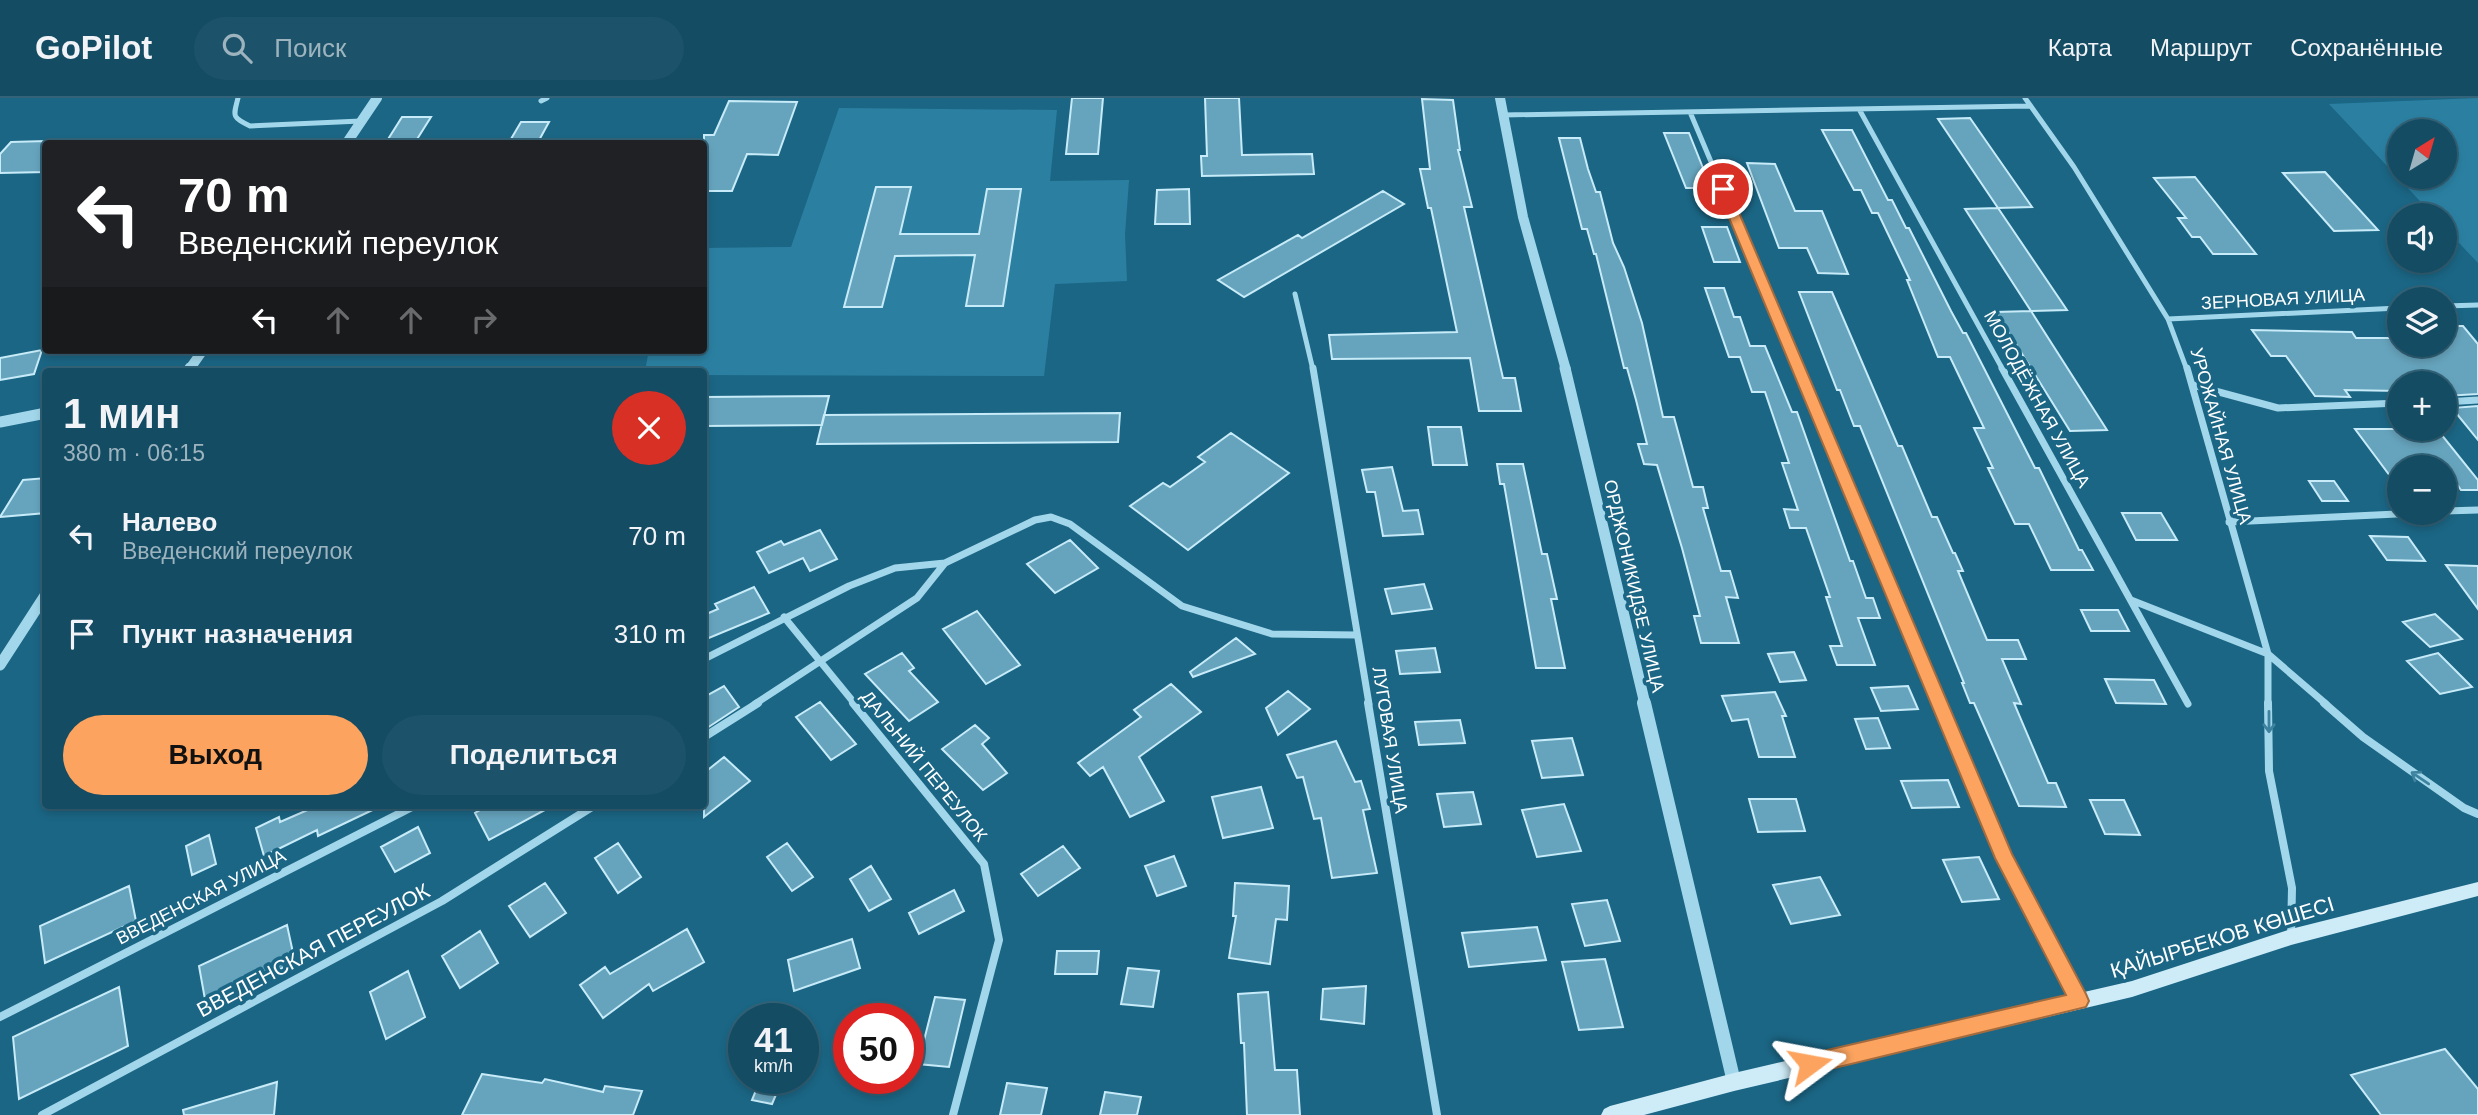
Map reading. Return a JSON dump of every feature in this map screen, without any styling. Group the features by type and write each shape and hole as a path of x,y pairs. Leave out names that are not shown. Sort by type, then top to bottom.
{"main road":[{"name":"ҚАЙЫРБЕКОВ КӨШЕСІ","path":"1610,1115 1734,1082 2132,989 2291,937 2478,889"}],"street":[{"path":"238,98 234,115 236,119 250,126 361,121"},
{"path":"349,140 377,98"},
{"name":"ОРДЖОНИКИДЗЕ УЛИЦА","path":"1500,98 1523,217 1565,368 1734,1082"},
{"name":"УРОЖАЙНАЯ УЛИЦА","path":"2025,98 2074,167 2168,319 2193,385 2229,522 2268,654 2269,771 2292,888 2291,937"},
{"path":"1504,115 2030,106"},
{"name":"МОЛОДЁЖНАЯ УЛИЦА","path":"1859,109 2188,704"},
{"path":"1690,112 2004,858 2079,1001"},
{"name":"ЛУГОВАЯ УЛИЦА","path":"1295,293 1313,370 1437,1115"},
{"path":"2457,306 2478,305"},
{"name":"ЗЕРНОВАЯ УЛИЦА","path":"2168,319 2387,309"},
{"path":"2193,385 2278,408 2387,403"},
{"path":"2457,401 2478,400"},
{"path":"0,422 42,415"},
{"path":"2457,511 2478,510"},
{"path":"2229,522 2387,514"},
{"path":"707,657 784,618 895,568 945,563 1035,520 1051,517 1070,524 1182,606 1272,634 1357,635"},
{"path":"707,735 917,598 945,563"},
{"path":"0,665 42,600"},
{"path":"2131,600 2268,654 2364,737 2464,808 2478,814"},
{"name":"ДАЛЬНИЙ ПЕРЕУЛОК","path":"784,618 984,864 999,940 953,1115"},
{"name":"ВВЕДЕНСКАЯ УЛИЦА","path":"0,1017 408,809"},
{"name":"ВВЕДЕНСКАЯ ПЕРЕУЛОК","path":"42,1115 442,901 589,809"}],"shaded area":[{"path":"2478,98 2478,263 2457,241 2457,203 2422,203 2409,189 2457,189 2457,119 2387,119 2387,166 2329,104"},
{"path":"839,108 1057,110 1050,181 1129,180 1125,234 1127,281 1055,284 1044,376 707,375 707,368 646,368 648,354 707,354 707,248 791,247"}],"building":[{"path":"1072,98 1103,98 1098,154 1066,154"},
{"path":"1205,98 1239,98 1242,155 1312,154 1314,174 1202,176 1201,156 1207,156"},
{"path":"1422,99 1453,100 1458,150 1472,207 1464,207 1503,378 1515,378 1521,411 1479,411 1470,358 1332,359 1329,335 1457,332 1420,169 1430,169"},
{"path":"729,101 797,102 778,155 747,154 732,191 707,191 707,140 704,140 704,135 714,135"},
{"path":"402,117 431,117 417,140 388,140"},
{"path":"1970,118 2032,207 1998,208 1938,119"},
{"path":"521,122 549,122 539,140 510,140"},
{"path":"1822,130 1852,130 1888,200 1892,200 1906,228 1909,228 2035,468 2039,468 2079,550 2082,550 2093,570 2051,570 2029,524 2015,524 1988,468 1993,468 1974,428 1984,428 1950,357 1938,357 1907,280 1910,280 1878,213 1872,213 1861,190 1854,190"},
{"path":"1664,133 1689,133 1711,188 1686,188"},
{"path":"1559,138 1580,138 1596,192 1600,192 1613,243 1624,267 1642,323 1663,417 1674,417 1693,487 1703,487 1708,508 1703,508 1721,571 1730,571 1738,598 1726,597 1739,643 1701,643 1694,616 1700,616 1682,548 1657,465 1644,464 1638,444 1647,444 1636,400 1627,368 1624,368 1596,254 1587,229 1582,229"},
{"path":"42,141 42,172 0,173 0,154 11,142"},
{"path":"1747,163 1775,164 1795,211 1822,211 1848,274 1818,273 1807,248 1779,248"},
{"path":"2325,172 2378,230 2334,231 2283,173"},
{"path":"2195,177 2256,254 2213,254 2200,237 2192,237 2178,218 2186,218 2154,178"},
{"path":"876,187 911,187 900,234 979,234 987,189 1021,189 1003,306 966,306 975,255 895,256 882,307 844,307"},
{"path":"1189,189 1190,224 1155,224 1157,190"},
{"path":"1383,191 1404,204 1244,297 1218,280 1298,235 1302,238"},
{"path":"1998,208 2067,310 2031,311 1965,209"},
{"path":"1702,227 1727,227 1740,262 1714,262"},
{"path":"1705,288 1724,288 1734,317 1740,317 1750,346 1765,346 1792,412 1797,412 1850,561 1853,561 1866,598 1873,598 1880,618 1858,618 1875,665 1837,665 1830,646 1842,646 1826,597 1830,597 1806,528 1790,528 1784,509 1798,510 1782,463 1789,463 1765,392 1752,392 1740,357 1729,357"},
{"path":"1799,292 1832,292 1898,446 1902,446 1932,517 1937,517 1955,553 1963,571 1958,571 1987,640 2018,640 2026,659 2002,659 2021,704 2014,703 2048,783 2056,783 2066,807 2019,806 1974,703 1970,703 1860,426 1854,426 1840,390 1837,390"},
{"path":"2031,311 2107,430 2070,431 1996,312"},
{"path":"2457,326 2463,326 2478,344 2478,394 2457,395 2457,371 2387,371 2387,391 2345,390 2350,397 2315,396 2286,356 2271,356 2252,330 2352,332 2356,338 2387,338 2387,357 2457,357"},
{"path":"42,350 34,374 0,380 0,358"},
{"path":"829,396 822,425 707,426 707,397"},
{"path":"2478,406 2478,440 2457,414 2457,408"},
{"path":"1120,413 1118,442 817,444 824,415"},
{"path":"1428,427 1461,427 1467,465 1433,465"},
{"path":"2355,429 2387,429 2387,441 2447,441 2478,480 2478,490 2461,490 2457,484 2457,455 2387,455 2387,472"},
{"path":"1231,433 1289,473 1188,550 1130,506 1163,483 1170,487 1205,462 1198,457"},
{"path":"1497,464 1523,464 1542,554 1547,554 1557,599 1551,599 1565,668 1536,668 1504,484 1500,484"},
{"path":"1392,467 1403,511 1418,510 1423,534 1383,536 1375,492 1367,492 1362,470"},
{"path":"42,478 42,513 0,517 23,480"},
{"path":"2309,481 2334,481 2348,501 2322,501"},
{"path":"2122,513 2161,513 2177,540 2136,540"},
{"path":"820,530 837,559 810,571 803,558 769,573 757,552 781,541 784,545"},
{"path":"2370,536 2408,537 2425,561 2387,560"},
{"path":"1070,540 1098,568 1055,593 1027,564"},
{"path":"2446,565 2478,566 2478,609"},
{"path":"1424,584 1432,609 1392,614 1385,589"},
{"path":"754,587 769,613 707,639 707,614 718,609 715,604"},
{"path":"2081,610 2118,610 2129,631 2091,631"},
{"path":"977,611 1020,665 986,684 943,629"},
{"path":"2435,614 2462,639 2430,647 2403,622"},
{"path":"1236,638 1255,654 1193,677 1190,672"},
{"path":"1435,648 1440,672 1400,674 1396,651"},
{"path":"1794,652 1806,680 1780,682 1768,654"},
{"path":"902,653 914,668 909,671 938,702 909,721 865,674"},
{"path":"2438,653 2472,687 2440,694 2407,661"},
{"path":"2105,679 2154,680 2166,704 2116,703"},
{"path":"1171,684 1201,712 1139,757 1164,801 1130,817 1103,767 1090,776 1078,763 1141,717 1134,710"},
{"path":"724,686 739,707 707,728 707,695"},
{"path":"1908,686 1918,709 1881,711 1871,688"},
{"path":"1288,691 1310,709 1278,735 1266,708"},
{"path":"1775,692 1786,716 1782,716 1795,757 1759,757 1748,719 1732,721 1722,696"},
{"path":"820,702 856,744 831,760 796,717"},
{"path":"1878,718 1890,748 1866,749 1855,719"},
{"path":"1460,720 1465,743 1419,745 1415,722"},
{"path":"975,725 989,738 982,744 1007,773 983,790 942,749"},
{"path":"1572,738 1583,775 1542,778 1532,741"},
{"path":"1336,741 1355,782 1361,781 1370,809 1363,810 1377,873 1332,878 1321,818 1314,819 1303,777 1297,778 1287,755"},
{"path":"724,757 750,781 704,817 704,809 707,809 707,771"},
{"path":"1948,780 1959,807 1912,808 1901,781"},
{"path":"1261,787 1273,828 1223,838 1212,797"},
{"path":"1473,792 1481,824 1444,827 1437,794"},
{"path":"1749,799 1796,799 1805,831 1758,832"},
{"path":"2090,800 2124,800 2140,835 2105,834"},
{"path":"1564,804 1581,851 1537,857 1522,810"},
{"path":"310,809 375,809 318,836 317,830 264,856 256,828 279,817 280,822"},
{"path":"482,809 547,809 489,840 475,813"},
{"path":"418,827 430,853 395,872 381,847"},
{"path":"209,835 216,864 192,875 186,846"},
{"path":"618,843 641,877 618,893 595,858"},
{"path":"787,843 813,877 792,891 767,857"},
{"path":"1063,846 1080,868 1038,896 1021,874"},
{"path":"1174,856 1186,886 1157,896 1145,866"},
{"path":"1979,857 1999,899 1962,902 1943,860"},
{"path":"871,866 891,899 869,911 850,879"},
{"path":"1820,877 1840,915 1791,924 1773,885"},
{"path":"545,883 566,913 530,937 509,906"},
{"path":"1235,883 1289,886 1287,920 1276,919 1270,964 1229,958 1236,916 1233,916"},
{"path":"129,886 136,921 45,963 40,926"},
{"path":"954,890 964,911 919,934 909,913"},
{"path":"1607,900 1620,941 1585,946 1572,904"},
{"path":"287,925 295,962 206,1005 199,966"},
{"path":"1537,927 1546,960 1469,967 1462,933"},
{"path":"687,929 704,962 653,991 649,984 603,1018 580,985 605,967 610,974"},
{"path":"480,931 498,963 460,988 442,956"},
{"path":"852,939 860,968 794,991 788,960"},
{"path":"1057,951 1099,951 1097,974 1055,974"},
{"path":"1605,959 1623,1027 1579,1030 1562,962"},
{"path":"1128,968 1159,971 1153,1007 1121,1004"},
{"path":"408,971 425,1017 386,1039 370,992"},
{"path":"1366,986 1364,1024 1321,1019 1323,989"},
{"path":"119,987 128,1046 19,1099 13,1037"},
{"path":"1268,992 1275,1070 1297,1070 1300,1115 1247,1115 1244,1043 1241,1043 1238,994"},
{"path":"935,997 965,1000 949,1067 924,1065 924,1040"},
{"path":"2445,1049 2478,1089 2478,1115 2381,1115 2351,1075"},
{"path":"482,1074 542,1083 545,1079 603,1092 605,1086 642,1091 633,1115 462,1115"},
{"path":"277,1082 274,1115 184,1115 183,1110"},
{"path":"1007,1083 1047,1088 1041,1115 1000,1115"},
{"path":"1105,1092 1141,1097 1137,1115 1100,1115"},
{"path":"754,1094 776,1094 772,1104 752,1100"}],"route":[{"path":"1723,189 2004,858 2079,1001 1810,1064"}]}
